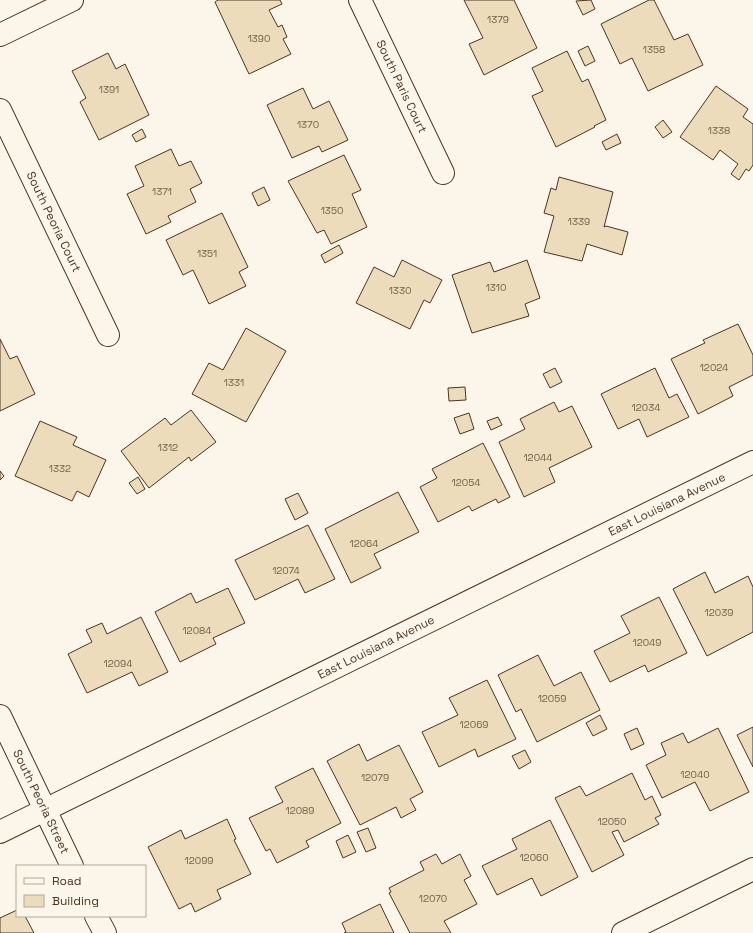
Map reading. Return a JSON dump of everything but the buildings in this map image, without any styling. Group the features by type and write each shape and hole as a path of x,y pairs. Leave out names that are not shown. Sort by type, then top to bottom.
{"street":[{"path":"0,34 72,0"},
{"name":"South Paris Court","path":"360,0 444,173"},
{"name":"South Peoria Court","path":"0,110 108,335"},
{"name":"East Louisiana Avenue","path":"0,832 753,462"},
{"name":"South Peoria Street","path":"0,716 72,865"},
{"path":"623,933 753,869"},
{"path":"97,917 105,933"}]}
